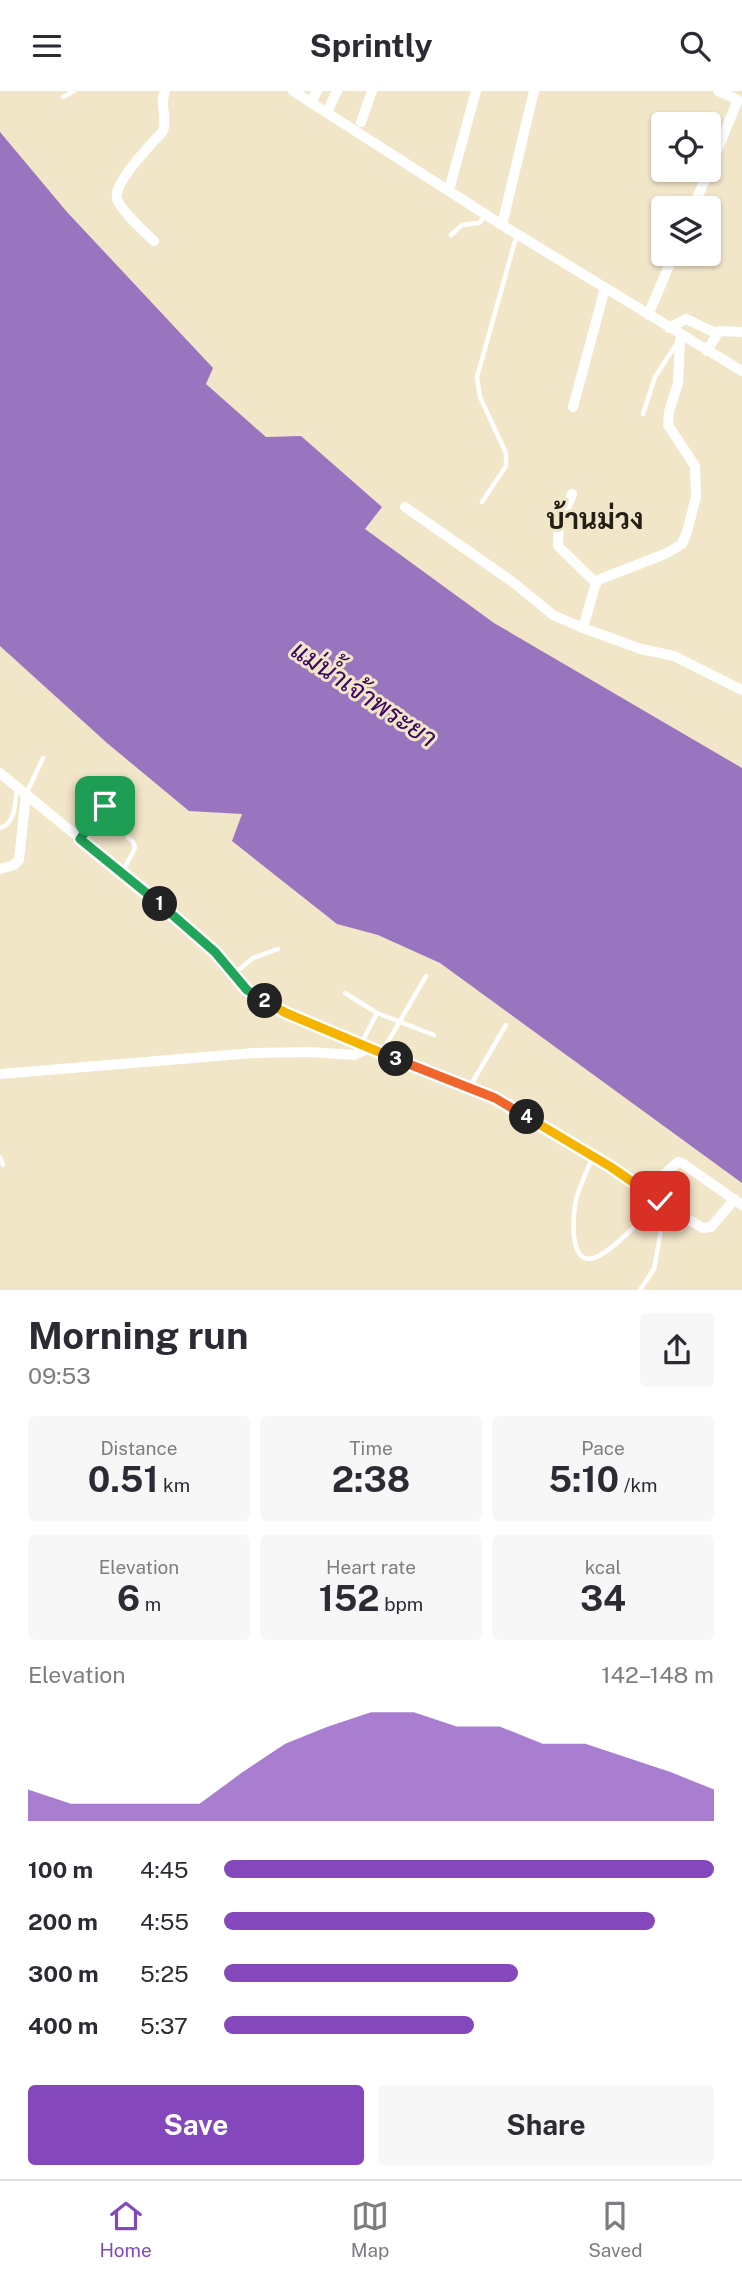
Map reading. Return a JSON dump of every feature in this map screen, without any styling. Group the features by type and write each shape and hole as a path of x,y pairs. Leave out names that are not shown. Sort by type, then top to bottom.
{"street":[{"path":"154,241 122,208 117,199 117,190 124,177 163,131 166,123 162,103 165,91"},
{"path":"293,91 669,328 681,339 742,371"},
{"path":"311,102 317,91"},
{"path":"327,112 337,91"},
{"path":"361,122 372,91"},
{"path":"449,190 476,91"},
{"path":"502,225 534,91"},
{"path":"698,196 738,100 724,92"},
{"path":"648,315 669,266"},
{"path":"573,407 605,288"},
{"path":"669,328 686,319 714,331 742,332"},
{"path":"708,351 714,331"},
{"path":"583,628 596,583 666,554 682,544 687,533 696,498 695,465 668,425 668,412 678,383 681,339"},
{"path":"572,494 559,525 558,546 596,583"},
{"path":"405,507 514,583 553,615 641,649 674,656 742,690"},
{"path":"0,773 198,935 251,993 274,1007 495,1098 593,1156 662,1204 707,1229 738,1202 678,1162 645,1191"},
{"path":"0,869 14,865 19,860 22,791"},
{"path":"0,1075 265,1053 354,1055 366,1045"}],"lane":[{"path":"63,97 74,91"},
{"path":"451,235 462,225 479,223 486,215"},
{"path":"482,502 506,467 506,453 480,397 477,377 517,234"},
{"path":"643,414 655,377 681,339"},
{"path":"0,828 11,821 22,791 43,758"},
{"path":"80,839 105,806"},
{"path":"122,871 135,848 128,838"},
{"path":"234,974 253,958 278,949"},
{"path":"382,1053 426,976"},
{"path":"345,993 377,1013 434,1035"},
{"path":"366,1045 377,1013"},
{"path":"468,1089 506,1025"},
{"path":"593,1156 576,1197 573,1223 578,1252 583,1257 593,1259 606,1251 662,1204"},
{"path":"0,1157 3,1165"},
{"path":"640,1290 654,1269 662,1204"}],"water":[{"name":"แม่น้ำเจ้าพระยา","path":"0,132 67,212 213,368 206,384 266,437 301,436 382,507 365,529 494,623 742,768 742,1183 440,963 378,935 337,924 232,841 242,814 189,811 107,743 0,646"}],"district":[{"name":"บ้านม่วง","path":"595,519"}],"route":[{"path":"105,806 80,839 198,935 251,993 286,1013 495,1098 611,1167 660,1201"}]}
